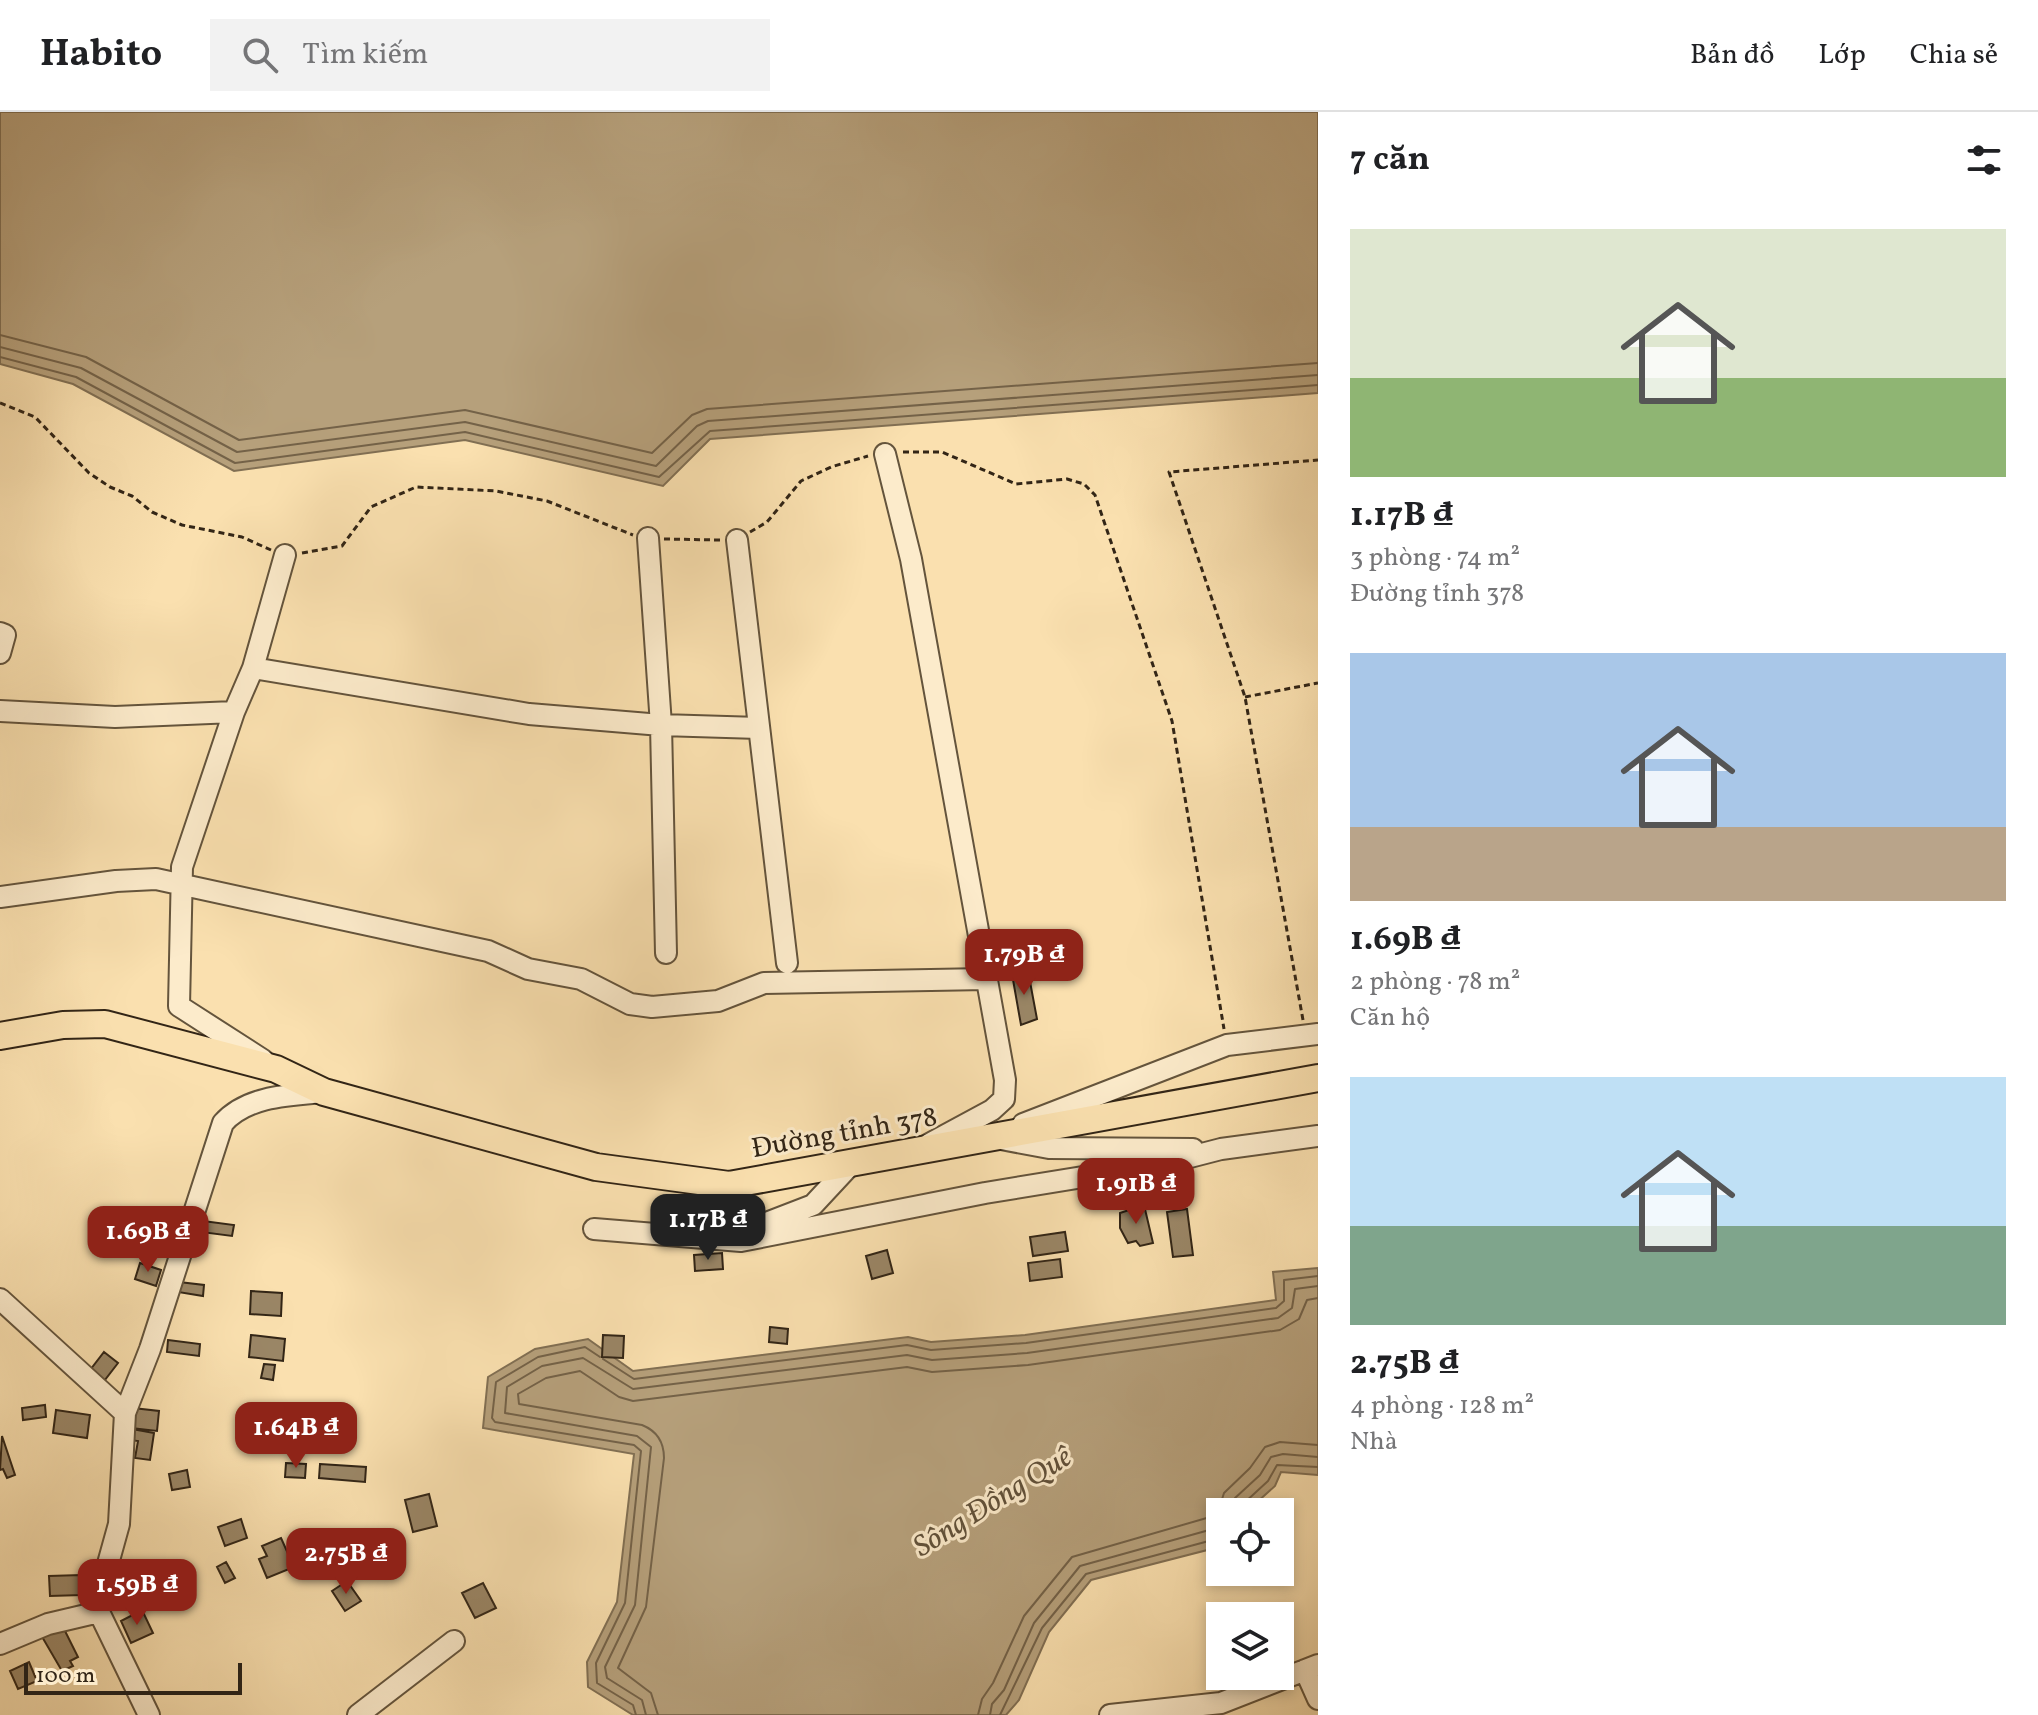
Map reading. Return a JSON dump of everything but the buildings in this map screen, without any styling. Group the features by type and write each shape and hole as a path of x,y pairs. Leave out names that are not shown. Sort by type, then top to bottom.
{"main road":[{"name":"Đường tỉnh 378","path":"0,1036 63,1025 105,1024 276,1069 324,1092 596,1167 729,1185 1318,1078"}],"street":[{"path":"885,454 911,559 1005,1080 1004,1099 992,1110 919,1150"},
{"path":"648,538 661,725 666,953"},
{"path":"737,540 787,963"},
{"path":"276,1069 179,1006 182,867 234,712 253,668 285,555"},
{"path":"0,633 5,635 0,653"},
{"path":"253,668 529,714 661,725 759,728"},
{"path":"0,711 115,717 234,712"},
{"path":"0,897 116,881 156,879 488,951 528,969 581,979 630,1004 652,1007 695,1000 718,1001 764,983 986,979"},
{"path":"990,1137 1227,1045 1312,1034"},
{"path":"149,1715 99,1612 101,1589 119,1524 125,1413 150,1349 223,1123 235,1110 257,1103 324,1092"},
{"path":"594,1229 741,1241 985,1193 1163,1164 1221,1149 1318,1136"},
{"path":"990,1137 1049,1148 1221,1149"},
{"path":"741,1241 755,1227 813,1205 853,1162"},
{"path":"0,1299 125,1413"},
{"path":"0,1644 48,1624 99,1612"},
{"path":"358,1715 454,1641"},
{"path":"1110,1715 1221,1703 1312,1667 1318,1699"}],"path":[{"path":"1312,1034 1245,697 1169,472 1181,468 1318,460"},
{"path":"1245,697 1318,683"}],"water":[{"path":"0,112 1318,112 1318,393 710,439 663,486 465,440 234,471 73,384 0,364"},
{"name":"Sông Đồng Quê","path":"1318,1268 1318,1475 1281,1472 1275,1486 1262,1498 1206,1498 1206,1550 1091,1580 1049,1632 1019,1700 1006,1715 633,1715 588,1687 587,1662 617,1602 634,1454 483,1428 488,1377 535,1349 588,1339 633,1371 908,1337 931,1342 1025,1335 1276,1300 1273,1272"}]}
